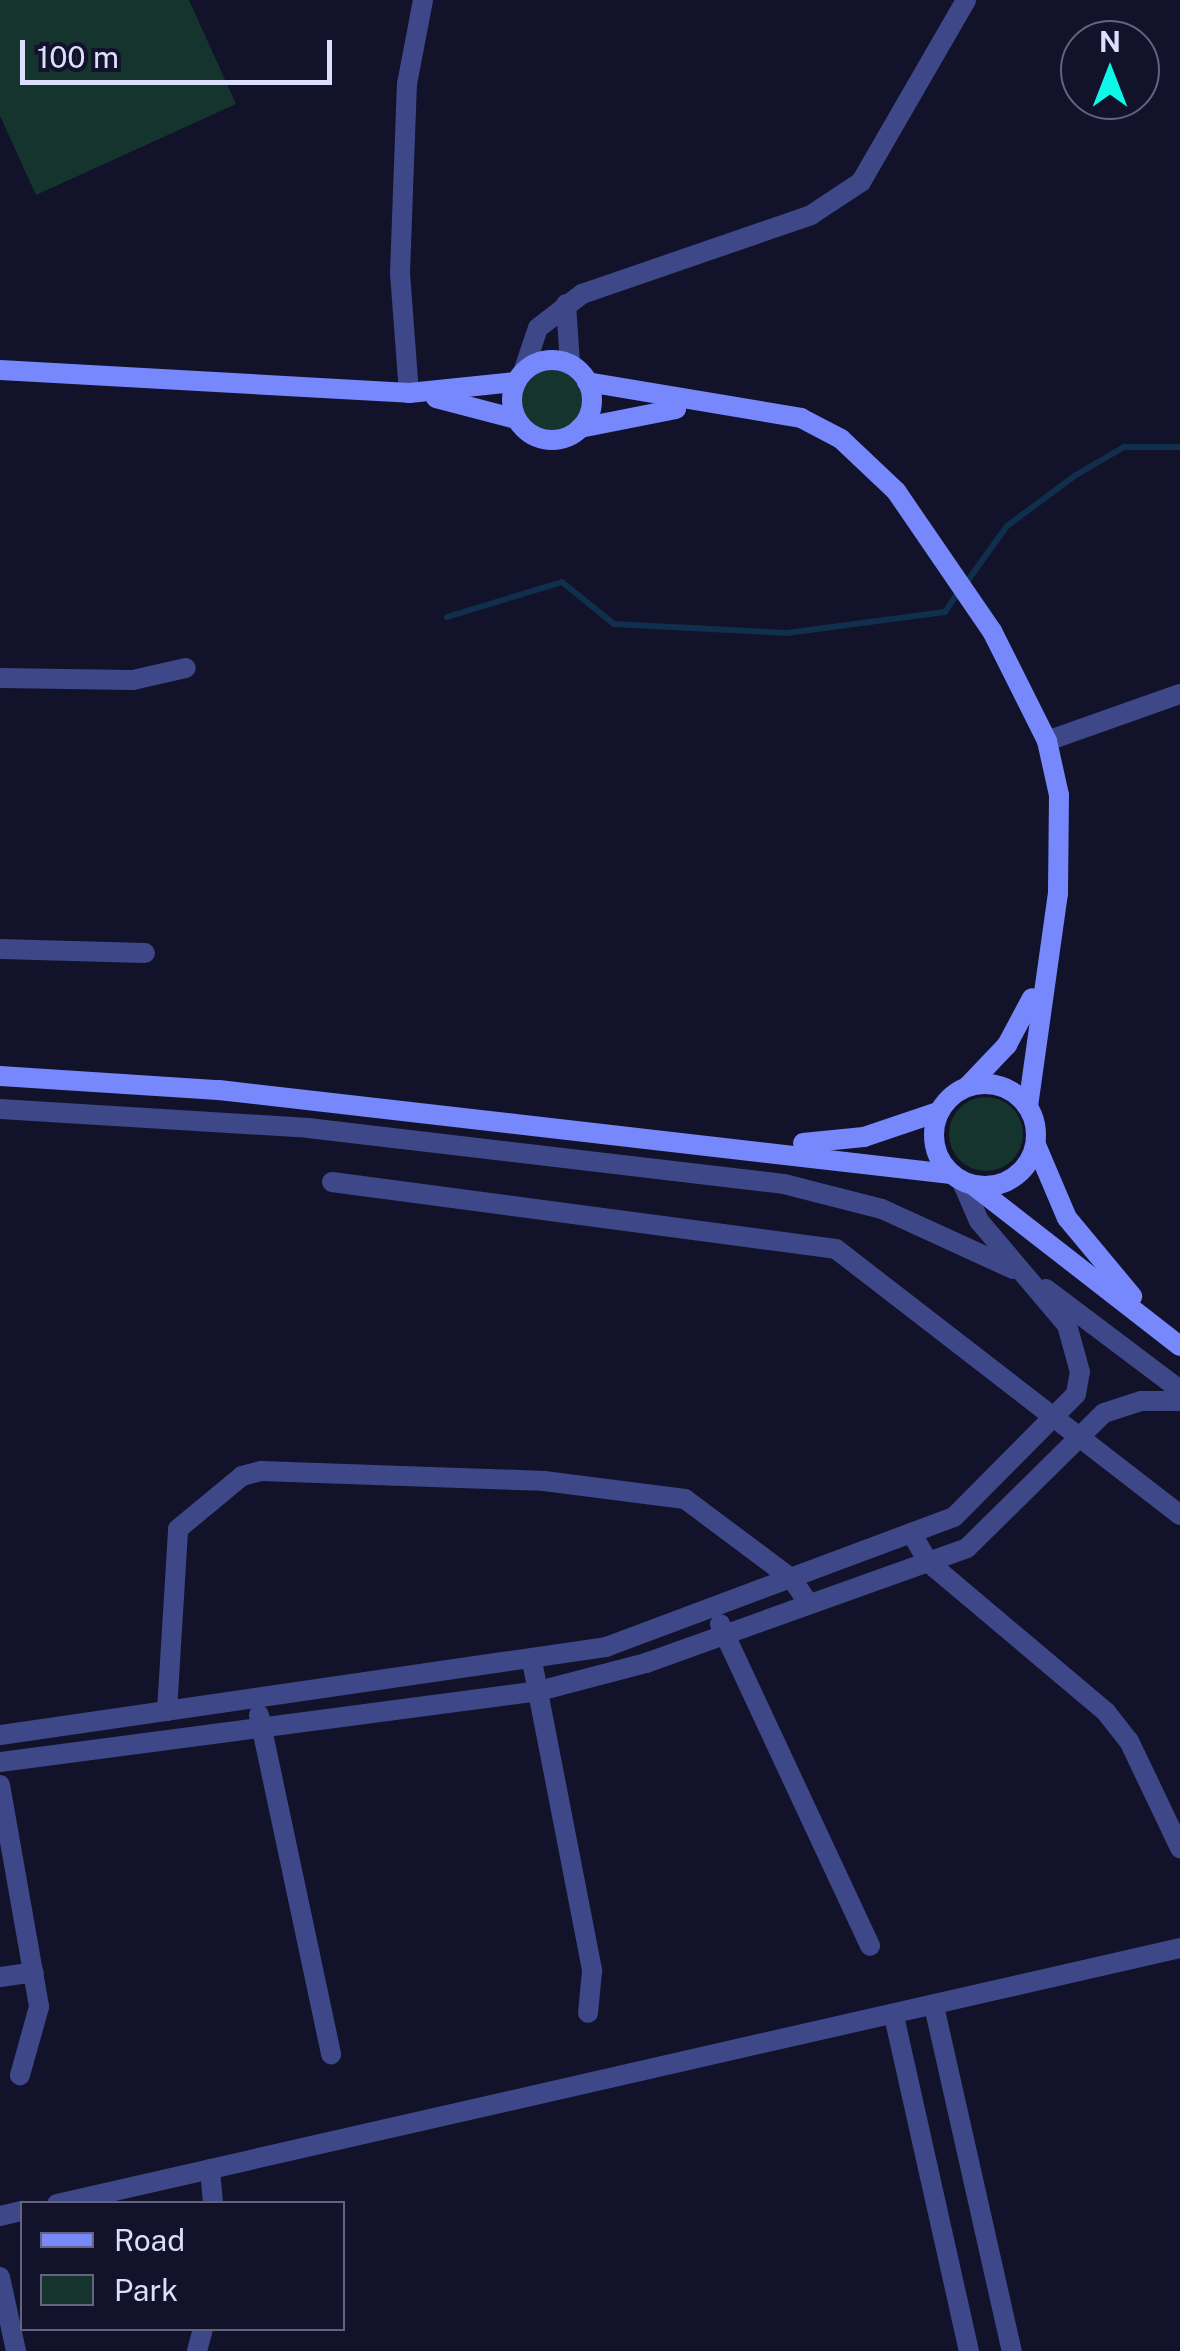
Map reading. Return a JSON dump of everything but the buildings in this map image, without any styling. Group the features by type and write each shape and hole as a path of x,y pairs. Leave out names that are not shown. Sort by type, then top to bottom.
{"street":[{"path":"409,393 400,274 407,84 423,0"},
{"path":"516,419 519,377 538,328 566,304 613,279 837,202 881,156 966,0"},
{"path":"566,304 570,364"},
{"path":"409,393 519,377 545,360 570,364 588,382 703,406 802,418 864,457 916,518 992,631 1047,740 1062,850 1028,1106 1036,1145 1067,1218 1156,1324"},
{"path":"0,370 409,393 516,419 546,440 580,428 703,406"},
{"path":"580,428 592,406 588,382"},
{"path":"0,678 133,680 186,668"},
{"path":"1047,740 1180,694"},
{"path":"0,949 145,954"},
{"path":"756,1148 864,1137 938,1112 1007,1045 1045,968"},
{"path":"0,1076 220,1090 756,1148 962,1180 1014,1178 1036,1145"},
{"path":"28,1077 30,1110"},
{"path":"968,1086 995,1084 1028,1106"},
{"path":"220,1090 221,1121"},
{"path":"306,1100 308,1128"},
{"path":"0,1109 308,1128 833,1194 1017,1271 1180,1390"},
{"path":"0,1735 606,1648 912,1534 976,1502 1076,1394 1077,1344 979,1221 962,1180 933,1139 938,1112"},
{"path":"962,1180 1180,1346"},
{"path":"332,1182 836,1249 1180,1515"},
{"path":"0,1762 539,1691 726,1634 928,1562 987,1533 1081,1437 1124,1404 1180,1402"},
{"path":"167,1710 178,1529 242,1476 261,1470 544,1481 685,1499 792,1579 809,1604"},
{"path":"912,1534 928,1562 1106,1712 1129,1741 1180,1848"},
{"path":"712,1610 870,1946"},
{"path":"532,1661 592,1971 588,2013"},
{"path":"256,1698 331,2054"},
{"path":"0,1785 34,1972 39,2026 20,2075"},
{"path":"70,2201 1180,1948"},
{"path":"0,1977 34,1972"},
{"path":"934,2006 1012,2351"},
{"path":"894,2016 969,2351"},
{"path":"210,2169 213,2201"},
{"path":"0,2277 16,2351"}],"green space":[{"path":"0,0 189,0 236,104 36,195 0,116"},
{"path":"552,365 577,375 587,400 577,425 552,435 527,425 517,400 527,375"},
{"path":"986,1097 1012,1108 1023,1134 1012,1160 986,1171 960,1160 949,1134 960,1108"}],"waterway":[{"path":"966,583 1007,526 1076,475 1124,447 1180,447"},
{"path":"447,617 562,582 614,624 787,633 945,612 958,593"}]}
